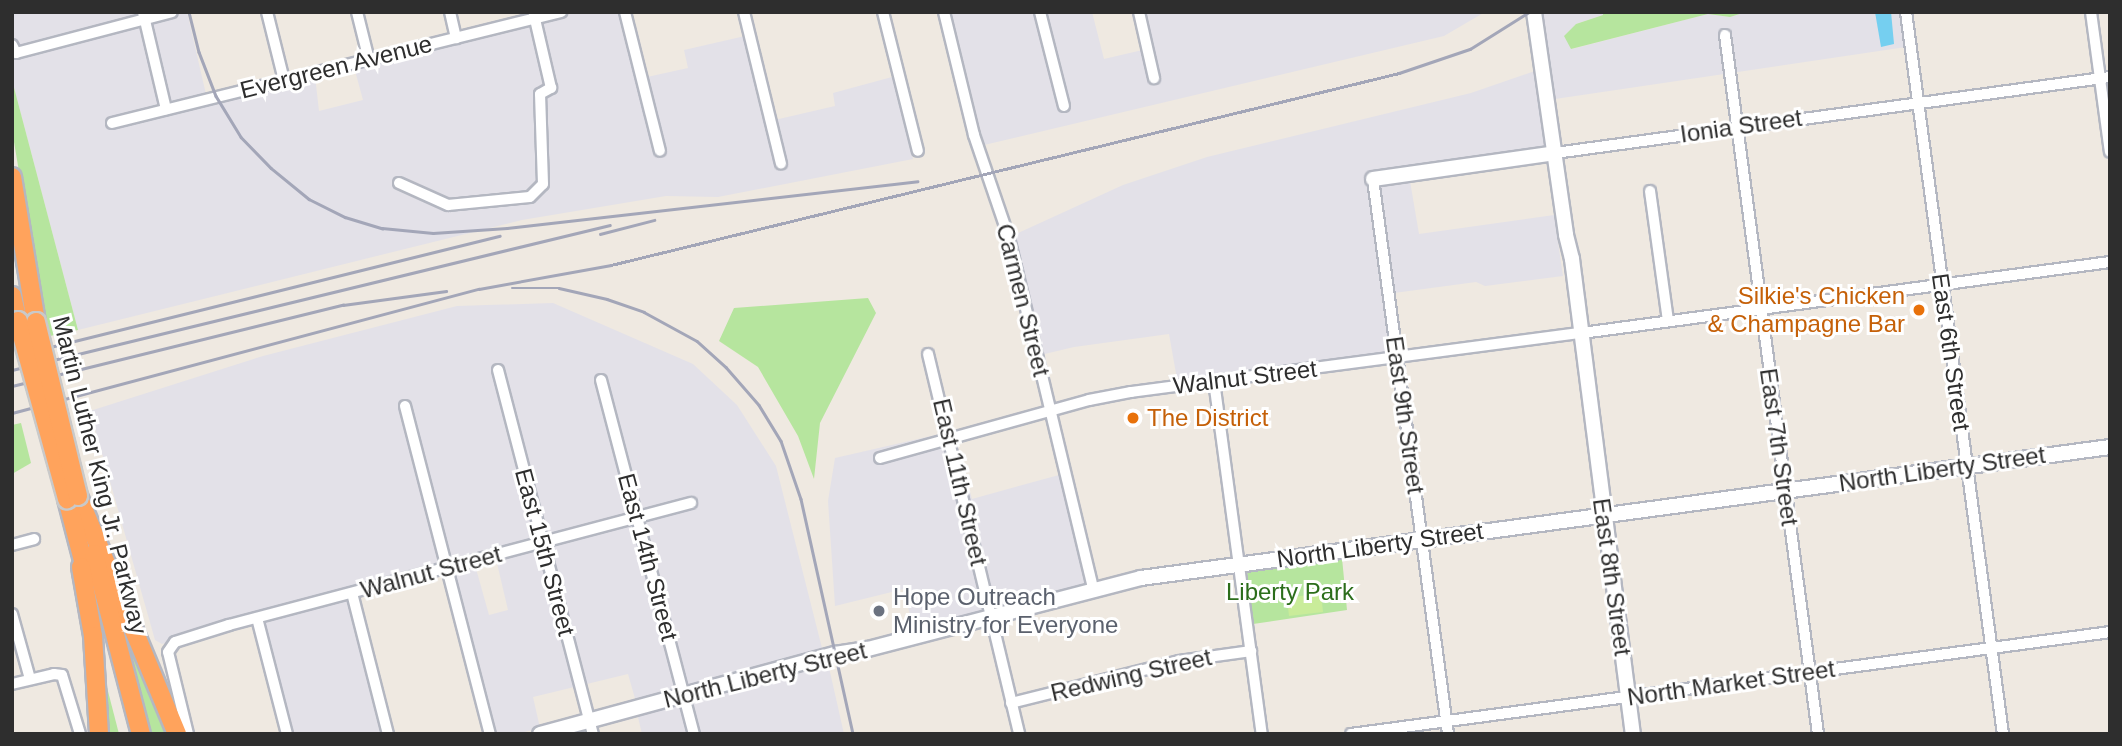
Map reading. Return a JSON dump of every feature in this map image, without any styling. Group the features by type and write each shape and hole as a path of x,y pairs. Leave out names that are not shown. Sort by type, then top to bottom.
{"highway":[{"path":"12,177 22,316"},
{"name":"Martin Luther King Jr. Parkway","path":"12,228 22,316 141,734"},
{"name":"Martin Luther King Jr. Parkway","path":"12,296 22,316"},
{"path":"73,497 93,636 99,734"},
{"path":"73,497 177,734"},
{"name":"Martin Luther King Jr. Parkway","path":"73,497 128,734"}],"street":[{"path":"14,49 144,16 173,12"},
{"path":"267,12 284,79"},
{"path":"357,12 369,60"},
{"path":"450,12 456,38"},
{"name":"Evergreen Avenue","path":"112,123 456,38 534,15 561,12"},
{"path":"625,12 660,151"},
{"path":"744,12 780,164"},
{"path":"883,12 918,151"},
{"name":"Carmen Street","path":"944,12 974,135 1009,238 1094,591"},
{"path":"1040,12 1064,106"},
{"path":"1139,12 1154,78"},
{"name":"East 8th Street","path":"1534,12 1565,229 1564,259 1578,333 1584,408 1591,421 1633,734"},
{"name":"East 6th Street","path":"1906,12 2003,734"},
{"path":"2091,12 2105,77 2110,152"},
{"path":"399,183 448,205 530,197 543,184 540,94 551,88 534,15"},
{"path":"144,16 166,108"},
{"name":"East 7th Street","path":"1725,35 1818,734"},
{"name":"Ionia Street","path":"1373,179 2105,77"},
{"name":"East 9th Street","path":"1373,179 1448,734"},
{"path":"1650,191 1668,321"},
{"name":"Walnut Street","path":"880,458 1131,392 2110,262"},
{"name":"East 11th Street","path":"928,354 1019,734"},
{"name":"East 15th Street","path":"498,370 591,727"},
{"name":"East 14th Street","path":"601,380 694,734"},
{"path":"1214,382 1262,734"},
{"path":"405,406 490,734"},
{"name":"North Liberty Street","path":"540,734 591,727 684,695 835,654 992,618 1141,578 2110,447"},
{"name":"Walnut Street","path":"188,734 168,652 172,644 257,618 691,503"},
{"path":"12,545 34,539"},
{"path":"352,593 388,734"},
{"path":"12,614 30,679"},
{"path":"257,618 287,734"},
{"name":"North Market Street","path":"1352,734 2110,632"},
{"name":"Redwing Street","path":"1011,703 1179,661 1251,651"},
{"path":"12,684 54,674 62,675 80,734"}],"shaded area":[{"path":"12,12 148,12 151,22 187,12 208,103 315,76 319,111 363,100 354,67 578,12 620,12 638,79 688,68 684,50 745,36 766,122 835,106 833,93 892,77 913,159 718,197 666,196 522,220 78,330 12,80"},
{"path":"951,12 1092,12 1104,59 1151,48 1143,12 1485,12 1444,36 984,145"},
{"path":"1540,12 1603,12 1603,15 1576,24 1572,49 1708,14 1730,17 1746,12 1903,12 1906,47 1555,99"},
{"path":"1535,71 1547,161 1410,181 1419,234 1554,215 1563,276 1485,286 1476,282 1394,293 1401,350 1177,379 1169,334 1074,347 1032,357 1003,240 1123,185 1207,157 1471,93"},
{"path":"553,303 693,364 737,405 776,466 823,652 636,702 628,674 533,697 540,728 517,734 497,734 451,560 346,589 382,734 291,734 259,612 162,644 155,640 90,411 263,356 457,306","holes":["496,559 508,610 489,615 475,565"]},
{"path":"953,431 972,499 1059,475 1087,586 914,633 904,589 835,606 828,501 835,458"},
{"path":"828,663 844,734 642,734 637,713"}],"green space":[{"path":"1603,12 1746,12 1730,17 1708,14 1571,49 1564,36 1576,24 1603,15"},
{"path":"12,80 78,330 50,336 38,285 12,130"},
{"path":"868,298 876,313 820,423 814,479 798,436 758,367 719,341 734,308"},
{"path":"21,423 31,463 12,474 12,425"},
{"name":"Liberty Park","path":"1342,558 1347,610 1253,624 1247,571"},
{"path":"108,573 173,734 149,734"},
{"path":"1321,593 1323,612 1289,616 1287,598"},
{"path":"102,668 119,734 102,734"}],"water":[{"path":"1875,12 1891,12 1894,44 1881,47"}],"railway":[{"path":"189,12 199,52 216,96 241,137 271,168 309,199 345,217 382,228 433,233 507,228 917,181"},
{"path":"12,413 479,289 611,265 1399,73 1470,49 1529,12"},
{"path":"600,234 654,220"},
{"path":"12,370 610,225"},
{"path":"22,354 500,236"},
{"path":"512,288 559,288 607,299 644,312 697,341 726,367 759,405 781,441 801,499 853,734"},
{"path":"12,386 343,305 446,291"}],"place":[{"name":"Silkie's Chicken & Champagne Bar","path":"1919,310"},
{"name":"The District","path":"1133,418"},
{"name":"Hope Outreach Ministry for Everyone","path":"879,611"}]}
